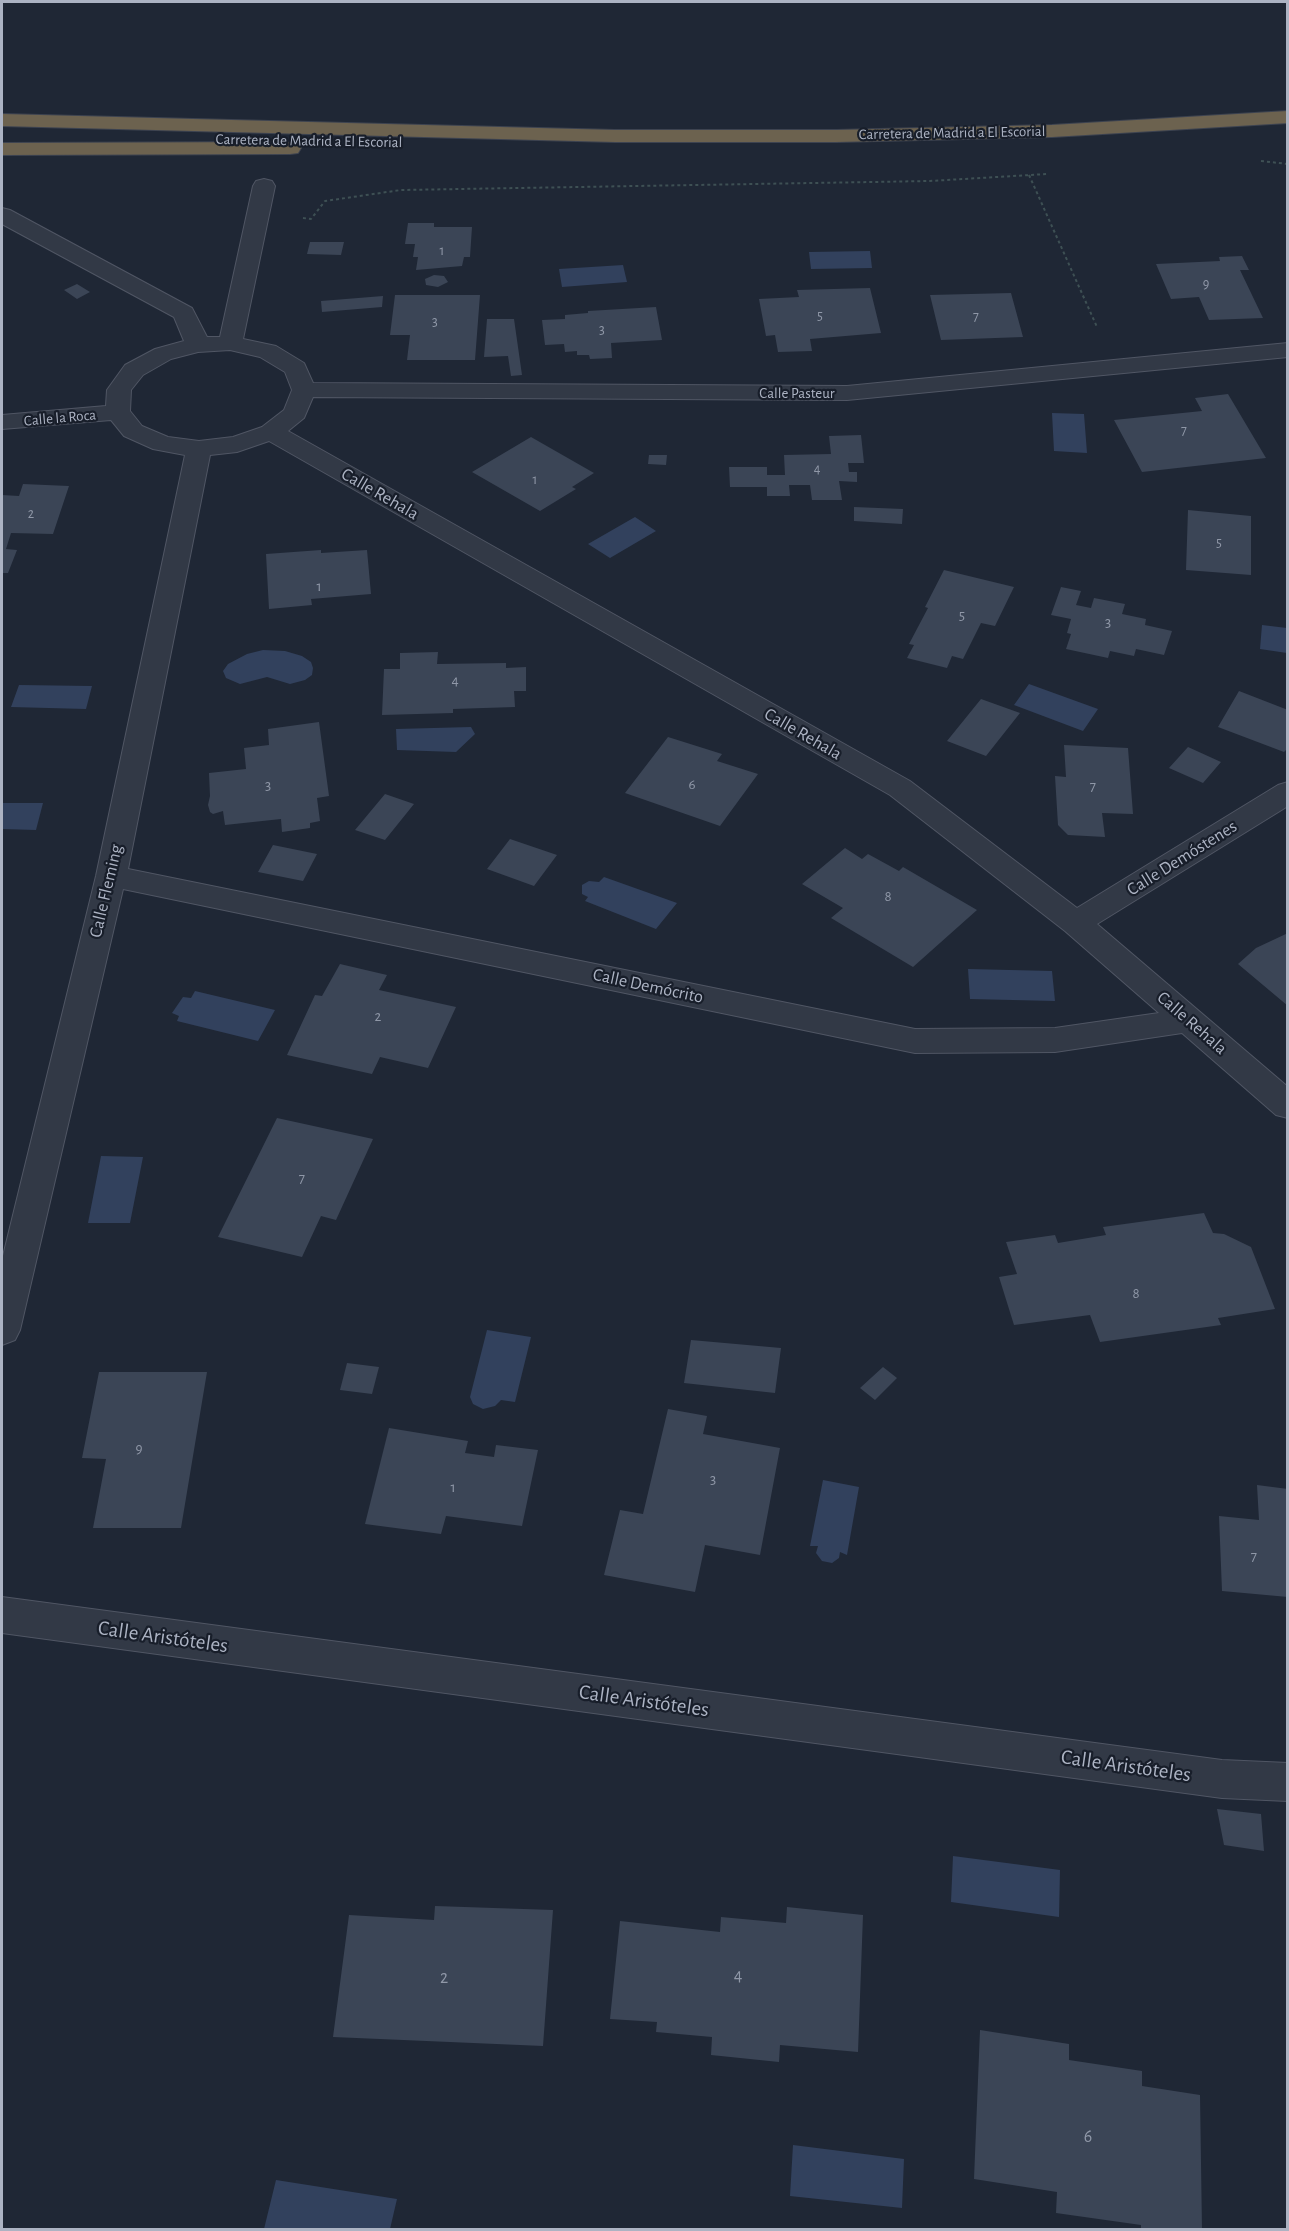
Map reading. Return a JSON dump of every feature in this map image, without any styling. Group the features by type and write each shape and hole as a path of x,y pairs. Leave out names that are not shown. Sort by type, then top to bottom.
{"highway":[{"name":"Carretera de Madrid a El Escorial","path":"2,120 615,136 836,136 1052,131 1287,117"},
{"name":"Carretera de Madrid a El Escorial","path":"2,138 492,143 615,136"},
{"path":"2,149 213,149 492,143"}],"street":[{"path":"230,343 264,186"},
{"path":"2,215 183,313 198,345"},
{"path":"230,343 268,351 295,368 304,390 295,412 270,432 237,444 199,449 162,444 152,440 134,431 118,412 119,390 134,370 163,354 198,345 230,343"},
{"path":"1279,351 1287,368"},
{"name":"Calle Pasteur","path":"304,390 848,393 1279,351"},
{"name":"Calle la Roca","path":"2,422 118,412"},
{"name":"Calle Rehala","path":"270,432 900,788 1076,923 1287,1106"},
{"name":"Calle Fleming","path":"2,1330 111,876 199,449"},
{"name":"Calle Demóstenes","path":"1076,923 1287,792"},
{"name":"Calle Demócrito","path":"111,876 915,1041 1055,1040 1189,1020"},
{"name":"Calle Aristóteles","path":"2,1615 1211,1777 1287,1782"}],"path":[{"path":"1252,160 1287,164"},
{"path":"257,216 311,219 325,201 401,190 930,181 1052,173"},
{"path":"1029,175 1114,367"}],"water":[{"path":"870,251 872,268 811,269 809,252"},
{"path":"623,265 627,282 562,287 559,269"},
{"path":"1052,413 1084,414 1087,453 1054,451"},
{"path":"635,517 656,531 610,558 588,544"},
{"path":"1262,625 1287,628 1287,653 1260,649"},
{"path":"263,650 285,651 302,656 311,662 312,675 305,680 290,684 267,677 240,684 226,678 223,671 228,664 247,654"},
{"path":"1029,684 1098,709 1083,731 1014,705"},
{"path":"19,685 92,686 86,709 11,707"},
{"path":"471,727 475,734 456,752 397,750 396,729"},
{"path":"2,803 43,803 36,830 2,829"},
{"path":"604,877 677,903 656,929 585,901 588,897 582,894 582,885 589,881 599,882"},
{"path":"968,969 1052,971 1055,1001 970,999"},
{"path":"195,991 275,1010 258,1041 177,1021 179,1016 172,1013 183,997 191,998"},
{"path":"101,1156 143,1157 130,1223 88,1223"},
{"path":"487,1330 531,1337 515,1402 501,1400 495,1406 483,1409 473,1404 470,1397"},
{"path":"823,1480 859,1487 847,1555 840,1552 839,1558 832,1563 822,1561 816,1553 818,1546 810,1546"},
{"path":"953,1856 1060,1870 1059,1917 951,1902"},
{"path":"793,2145 904,2159 902,2208 790,2196"},
{"path":"276,2180 397,2199 390,2229 264,2229"}],"building":[{"path":"408,223 434,223 434,227 472,227 470,257 464,257 462,266 416,270 418,257 413,257 415,244 405,244"},
{"path":"310,242 344,242 341,255 307,254"},
{"path":"1242,256 1249,270 1240,270 1263,318 1209,320 1199,297 1171,299 1156,264 1220,261 1219,257"},
{"path":"434,275 444,276 448,282 438,287 426,285 425,279"},
{"path":"77,284 90,292 77,299 64,290"},
{"path":"870,288 881,333 810,339 812,351 778,352 775,335 766,336 759,299 799,297 797,290"},
{"path":"1011,293 1023,337 941,340 930,295"},
{"path":"395,295 480,295 475,360 407,360 410,335 390,335"},
{"path":"383,296 382,307 322,312 321,301"},
{"path":"656,307 662,340 611,343 612,358 590,359 589,355 577,355 577,351 565,352 564,344 545,345 542,320 565,319 565,315 588,313 588,311"},
{"path":"487,319 514,319 522,375 511,376 508,356 484,357"},
{"path":"1228,394 1266,458 1142,472 1114,420 1202,411 1195,398"},
{"path":"861,435 864,463 848,463 849,472 857,472 857,482 839,481 842,500 812,500 810,485 789,485 790,496 767,496 767,487 730,487 729,467 767,467 767,475 785,475 784,455 831,454 829,436"},
{"path":"531,437 594,473 572,487 576,489 540,511 472,472"},
{"path":"649,455 667,455 666,465 648,464"},
{"path":"23,484 69,486 53,534 11,533 6,549 17,550 8,573 2,573 2,495 19,496"},
{"path":"854,507 903,509 902,524 854,521"},
{"path":"1188,510 1251,516 1251,575 1186,570"},
{"path":"321,550 321,553 367,550 371,594 311,599 312,605 269,609 266,554"},
{"path":"944,570 1014,587 995,626 981,623 963,659 952,656 947,668 907,658 914,645 909,644"},
{"path":"1061,587 1081,591 1076,605 1091,608 1094,598 1125,604 1122,614 1146,619 1145,625 1172,631 1164,655 1136,649 1134,656 1110,651 1108,658 1066,649 1071,634 1067,633 1071,619 1051,615"},
{"path":"438,652 437,664 506,663 506,668 526,667 526,691 514,691 515,707 453,709 453,713 382,715 384,669 400,669 400,653"},
{"path":"1239,691 1288,710 1288,748 1284,752 1218,727"},
{"path":"981,699 1020,713 986,756 947,741"},
{"path":"319,722 329,796 317,798 320,821 310,823 310,828 282,832 281,819 225,825 223,811 213,814 210,812 208,805 209,773 246,769 244,748 269,745 268,729"},
{"path":"668,737 722,754 717,761 758,774 720,826 625,793"},
{"path":"1064,745 1128,748 1133,814 1102,813 1105,837 1068,835 1058,825 1055,776 1066,777"},
{"path":"1188,747 1221,762 1203,783 1169,768"},
{"path":"385,794 414,804 385,840 355,830"},
{"path":"510,839 557,855 534,886 487,869"},
{"path":"273,845 317,854 303,881 258,872"},
{"path":"845,848 862,859 868,854 899,871 903,867 977,910 913,967 831,918 843,908 802,884"},
{"path":"1288,933 1288,1006 1238,964 1256,948"},
{"path":"340,964 387,975 379,990 456,1007 428,1068 380,1057 372,1074 287,1055 315,995 322,996"},
{"path":"277,1118 373,1139 336,1220 321,1216 302,1257 218,1237"},
{"path":"1204,1213 1213,1233 1224,1234 1251,1247 1275,1309 1218,1318 1221,1325 1100,1342 1090,1315 1014,1325 999,1277 1017,1274 1006,1242 1055,1235 1058,1243 1106,1235 1103,1227"},
{"path":"691,1340 781,1348 775,1393 684,1383"},
{"path":"347,1363 379,1367 372,1394 340,1390"},
{"path":"883,1367 897,1378 875,1400 860,1388"},
{"path":"99,1372 207,1372 181,1528 93,1528 106,1459 82,1458"},
{"path":"668,1409 707,1416 703,1434 780,1448 760,1555 705,1545 695,1592 604,1575 620,1510 643,1514"},
{"path":"389,1428 468,1441 465,1453 494,1457 496,1445 538,1450 522,1526 446,1516 441,1534 365,1524"},
{"path":"1257,1485 1288,1489 1288,1597 1222,1591 1219,1516 1259,1520"},
{"path":"1217,1809 1261,1814 1264,1851 1224,1845"},
{"path":"435,1906 553,1910 543,2046 333,2037 349,1915 434,1920"},
{"path":"787,1907 863,1915 858,2052 780,2045 779,2062 711,2055 712,2037 656,2032 657,2022 610,2019 620,1921 720,1932 721,1917 786,1923"},
{"path":"980,2030 1069,2044 1069,2060 1142,2071 1142,2086 1200,2095 1202,2230 1141,2230 1141,2225 1056,2213 1057,2192 974,2179"}]}
